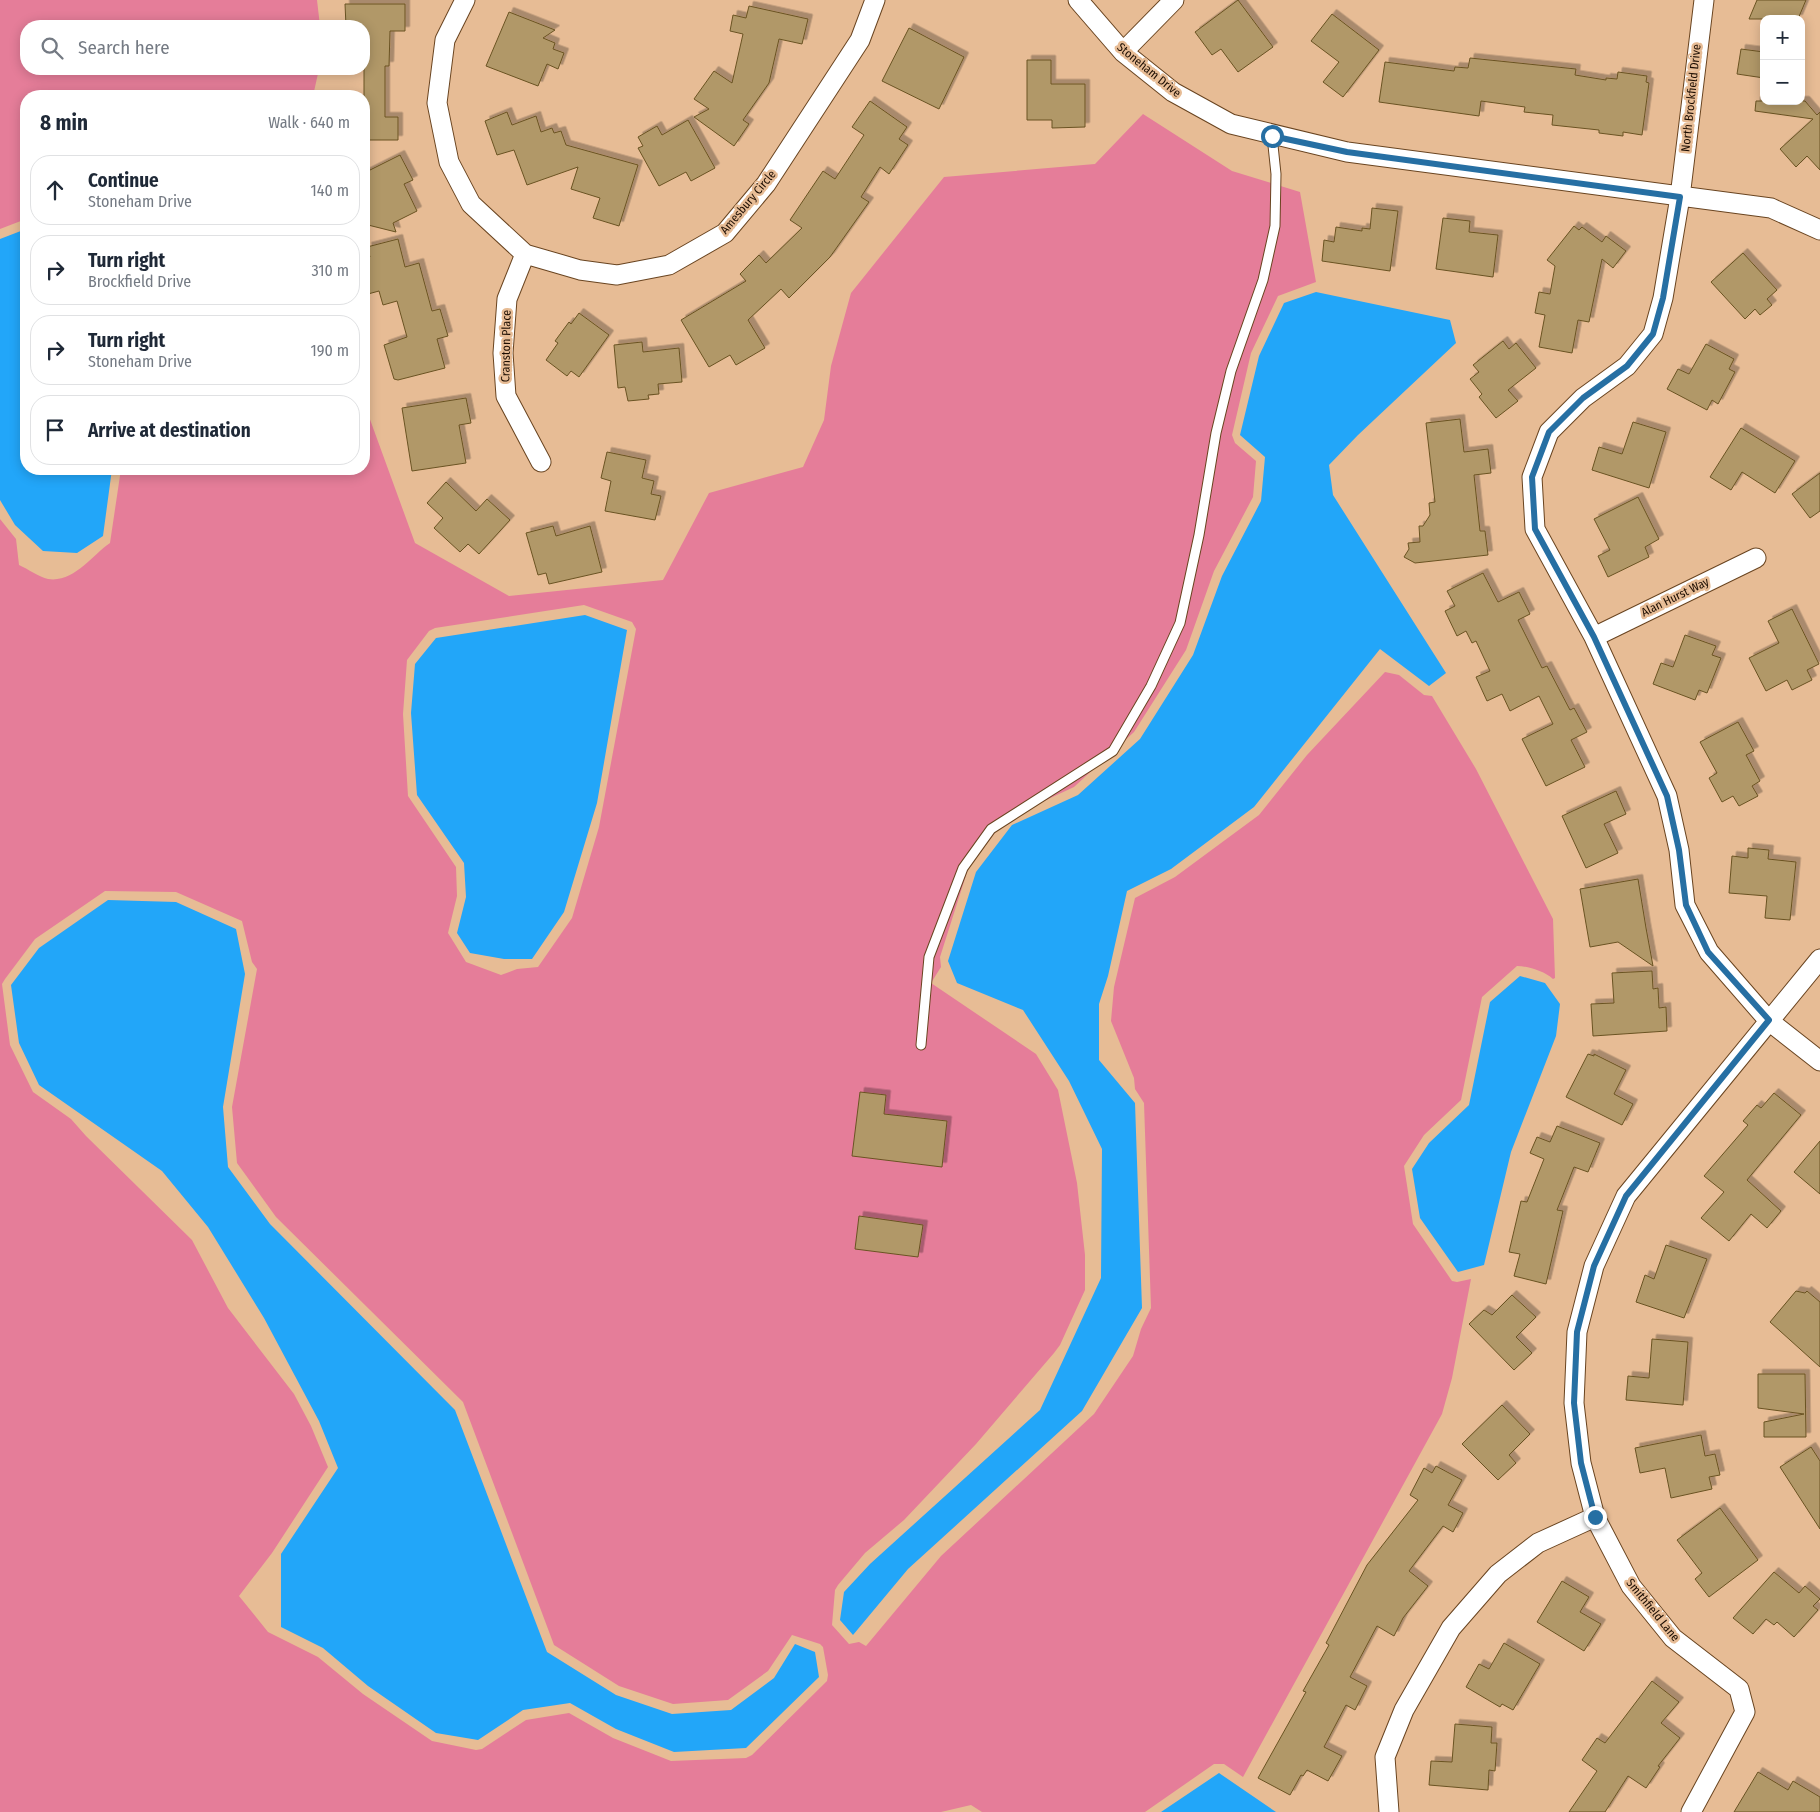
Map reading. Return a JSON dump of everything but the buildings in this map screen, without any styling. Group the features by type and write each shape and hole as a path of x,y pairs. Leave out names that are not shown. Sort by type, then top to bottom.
{"street":[{"name":"Amesbury Circle","path":"465,0 445,40 437,103 449,162 470,204 525,254 580,270 617,275 669,265 725,234 766,184 860,40 875,0"},
{"name":"Stoneham Drive","path":"1078,0 1123,52 1181,97 1231,124 1272,136 1347,152 1771,208 1820,230"},
{"path":"1123,52 1174,0"},
{"name":"North Brockfield Drive","path":"1704,0 1680,197 1663,298 1653,334 1627,366 1583,398 1549,432 1532,477 1535,529 1594,637 1667,796 1679,850 1686,905 1708,952 1769,1020 1820,1061"},
{"name":"Cranston Place","path":"525,254 507,299 503,353 506,396 540,462"},
{"name":"Alan Hurst Way","path":"1594,637 1756,558"},
{"path":"1389,1812 1385,1757 1404,1710 1451,1628 1498,1574 1538,1543 1595,1517 1581,1463 1574,1403 1577,1332 1594,1266 1626,1196 1820,959"},
{"name":"Smithfield Lane","path":"1595,1517 1632,1586 1673,1638 1739,1689 1745,1712 1691,1812"}],"lane":[{"path":"921,1045 929,957 963,868 992,829 1113,751 1151,686 1180,623 1199,535 1216,433 1231,370 1264,280 1275,226 1276,174 1272,136"}],"shaded area":[{"path":"0,0 317,0 319,20 20,20 20,75 318,75 314,90 20,90 20,221 0,229"},
{"path":"1143,114 1232,171 1300,192 1316,282 1278,296 1251,353 1232,435 1235,443 1256,461 1253,497 1214,571 1186,650 1134,732 1074,787 1005,819 968,869 940,957 941,967 931,983 1036,1054 1058,1090 1077,1183 1085,1255 1085,1290 1060,1345 1054,1353 976,1444 904,1520 865,1553 838,1585 835,1590 832,1625 849,1644 859,1642 866,1646 941,1556 1094,1414 1133,1356 1141,1329 1151,1308 1144,1103 1135,1089 1134,1078 1111,1021 1114,987 1135,898 1175,877 1259,815 1307,755 1385,672 1399,675 1424,695 1432,696 1476,769 1553,919 1555,978 1553,979 1536,969 1517,966 1482,997 1461,1100 1424,1135 1404,1166 1413,1224 1452,1281 1457,1282 1471,1279 1452,1378 1442,1414 1243,1777 1224,1764 1214,1764 1145,1812 982,1812 971,1805 941,1812 0,1812 0,519 16,539 19,565 48,579 66,577 82,567 110,543 120,475 370,475 370,419 415,543 509,596 663,580 709,493 803,467 824,420 831,366 851,293 944,177 1095,164","holes":["584,605 632,622 636,629 599,827 572,918 538,967 517,969 501,975 466,962 448,933 457,896 456,867 408,796 403,714 407,660 429,631 435,628","105,891 176,892 242,921 252,962 257,969 232,1107 237,1163 276,1217 463,1402 554,1645 619,1686 673,1704 728,1700 768,1671 792,1635 820,1644 823,1647 828,1675 827,1681 752,1755 746,1758 671,1761 613,1738 569,1713 526,1720 482,1749 476,1750 432,1741 363,1694 318,1657 268,1632 239,1596 272,1553 328,1467 311,1426 294,1394 228,1308 192,1240 71,1119 33,1092 10,1045 2,984 35,939"]}],"water":[{"path":"20,231 20,475 111,475 103,536 77,553 43,551 15,525 0,500 0,239"},
{"path":"1316,292 1450,320 1456,343 1358,435 1329,465 1333,495 1446,673 1429,686 1380,649 1254,807 1171,869 1127,891 1108,976 1099,1004 1099,1060 1135,1103 1142,1308 1082,1411 908,1569 853,1635 840,1620 844,1592 870,1564 1040,1410 1101,1278 1102,1149 1069,1081 1023,1010 957,983 948,961 976,872 1012,825 1078,795 1140,739 1193,655 1222,576 1261,501 1265,457 1240,435 1259,356 1284,303"},
{"path":"585,615 627,630 597,803 564,912 532,959 504,959 470,953 457,933 466,897 464,863 417,795 411,713 415,664 436,638"},
{"path":"108,900 176,902 236,929 245,974 223,1107 228,1167 270,1224 455,1410 547,1652 616,1695 672,1714 731,1710 774,1678 795,1644 815,1652 819,1677 746,1748 674,1752 616,1729 570,1703 523,1710 478,1740 436,1733 368,1686 323,1648 281,1627 281,1554 338,1468 319,1421 264,1318 208,1227 162,1171 39,1085 19,1043 11,985 39,948"},
{"path":"1520,976 1545,983 1560,1004 1556,1036 1511,1152 1484,1265 1458,1272 1420,1218 1412,1169 1429,1143 1469,1105 1490,1002"},
{"path":"1219,1773 1276,1812 1161,1812"}],"route":[{"path":"1272,136 1347,152 1680,197 1663,298 1653,334 1627,366 1583,398 1549,432 1532,477 1535,529 1594,637 1667,796 1679,850 1686,905 1708,952 1769,1020 1626,1196 1594,1266 1577,1332 1574,1403 1581,1463 1595,1517"}]}
